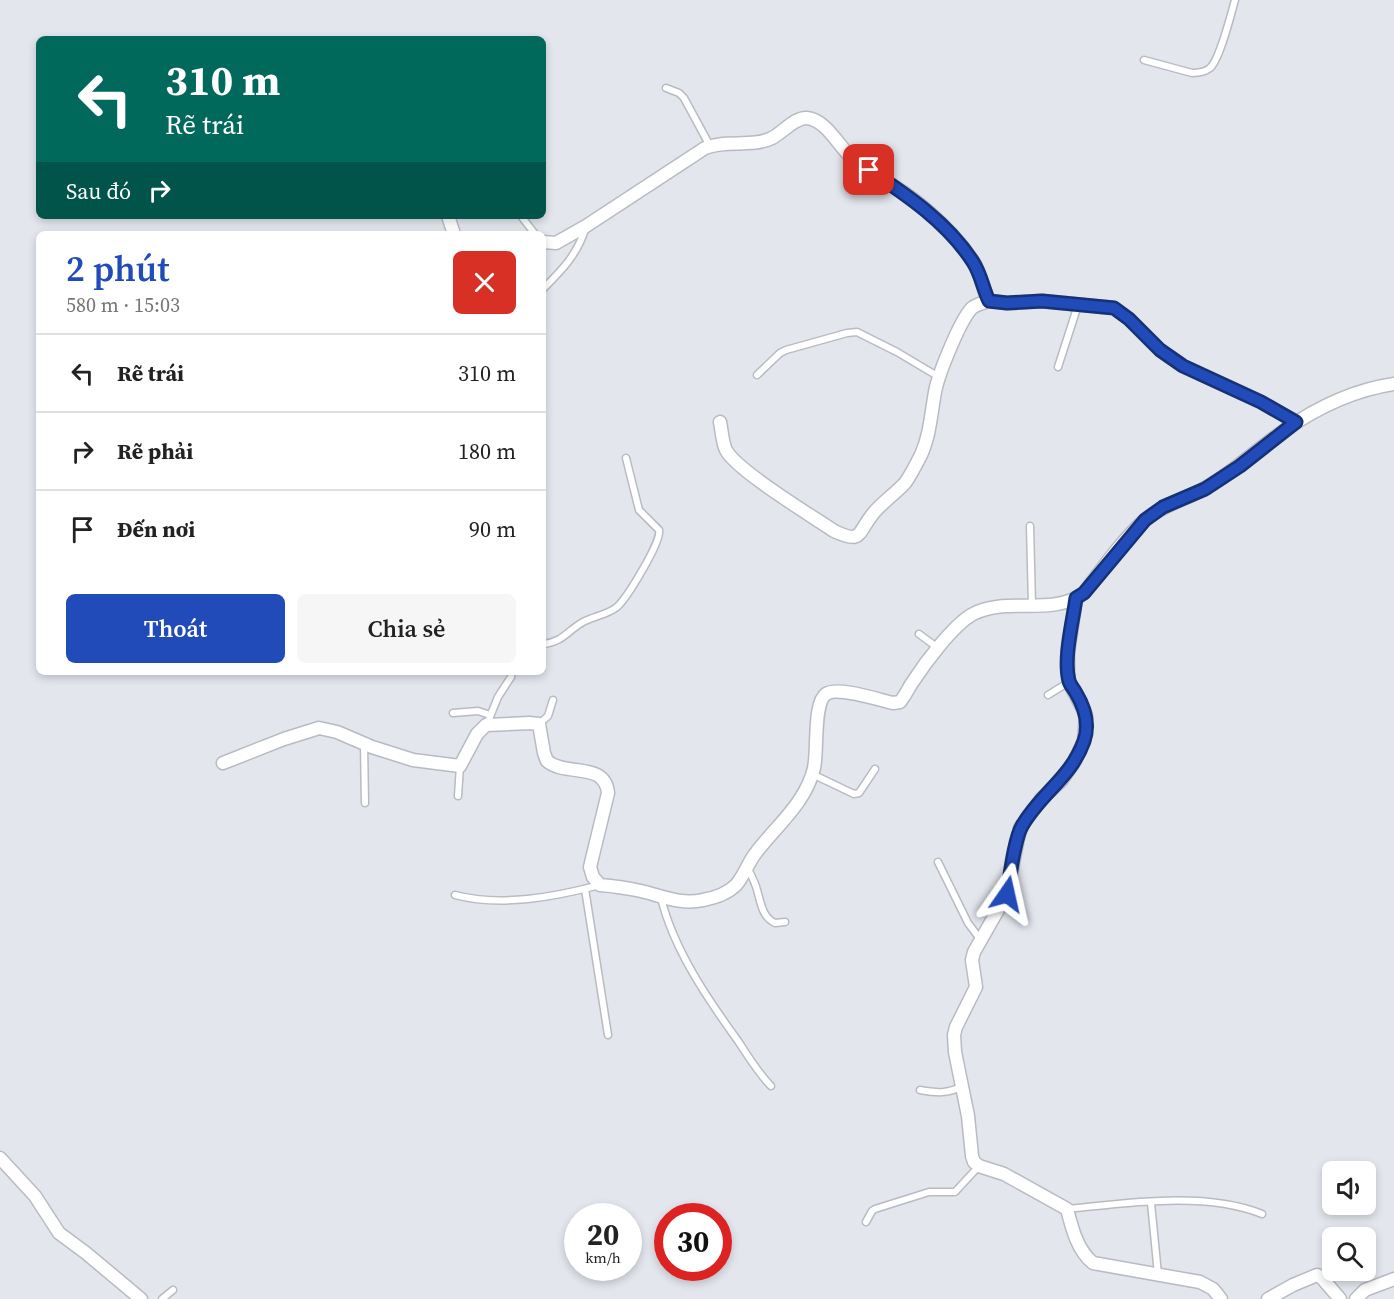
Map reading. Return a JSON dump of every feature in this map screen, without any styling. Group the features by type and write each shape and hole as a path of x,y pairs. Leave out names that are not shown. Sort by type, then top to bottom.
{"street":[{"path":"546,242 556,243 586,226 710,146 756,143 772,138 802,118 815,120 821,124 852,158 906,194 946,229 974,264 989,301"},
{"path":"720,423 726,449 731,457 756,478 834,531 854,537 860,534 871,516 906,481 921,454 931,423 939,377 967,314 973,308 989,301 1007,303 1042,301 1106,306 1121,312 1160,350 1183,366 1261,402 1296,422"},
{"path":"223,763 302,732 319,728 337,732 413,760 460,766 477,734 488,720 539,724 547,761 560,767 596,774 603,777 606,782 608,793 590,867 592,877 600,885 624,887 676,901 692,902 714,897 736,885 756,852 773,834 800,798 812,774 816,752 817,712 824,695 831,691 898,703 902,701 926,662 967,618 998,607 1066,603 1076,598 1084,593 1145,520 1163,507 1205,489 1240,466 1314,410 1350,394 1394,384"},
{"path":"1076,598 1068,653 1069,682 1086,715 1084,741 1073,764 1061,781 1042,798 1020,828 1007,894 980,939 972,960 976,987 954,1035 972,1156 974,1162 979,1166 1004,1174 1067,1209 1078,1246 1086,1258 1093,1263 1200,1282 1213,1289 1221,1299"},
{"path":"0,1158 35,1196 59,1233 141,1299"},
{"path":"1268,1299 1317,1275 1341,1299"},
{"path":"1356,1299 1365,1290 1394,1280"}],"lane":[{"path":"1144,60 1192,73 1199,73 1210,68 1216,58 1235,0"},
{"path":"666,88 679,93 684,98 710,146"},
{"path":"524,219 534,231"},
{"path":"546,286 573,257 586,226"},
{"path":"1058,366 1079,303"},
{"path":"757,375 780,353 854,332 871,337 939,377"},
{"path":"546,643 560,640 581,624 612,611 620,604 659,540 659,530 639,510 626,458"},
{"path":"1030,526 1032,605"},
{"path":"919,634 938,648"},
{"path":"453,713 478,711 488,720 511,675"},
{"path":"1048,695 1069,682"},
{"path":"539,724 548,716 554,700"},
{"path":"363,743 365,803"},
{"path":"458,796 460,766"},
{"path":"812,774 854,794 862,790 875,769"},
{"path":"938,862 968,923 980,939"},
{"path":"747,866 767,917 775,923 785,922"},
{"path":"455,895 474,900 502,900 565,893 600,885"},
{"path":"585,889 608,1035"},
{"path":"661,897 665,915 690,968 724,1022 771,1086"},
{"path":"920,1090 943,1093 963,1086"},
{"path":"866,1222 875,1209 929,1192 955,1192 979,1166"},
{"path":"1067,1209 1150,1203 1217,1202 1245,1207 1262,1214"},
{"path":"1150,1203 1158,1275"},
{"path":"162,1299 172,1290"}],"route":[{"path":"869,170 906,194 946,229 974,264 989,301 1007,303 1042,301 1114,308 1129,319 1160,350 1183,366 1261,402 1296,422 1240,466 1205,489 1163,507 1145,520 1100,571 1084,593 1076,598 1068,653 1068,670 1069,682 1086,715 1084,741 1073,764 1061,781 1042,798 1020,828 1007,894"}]}
